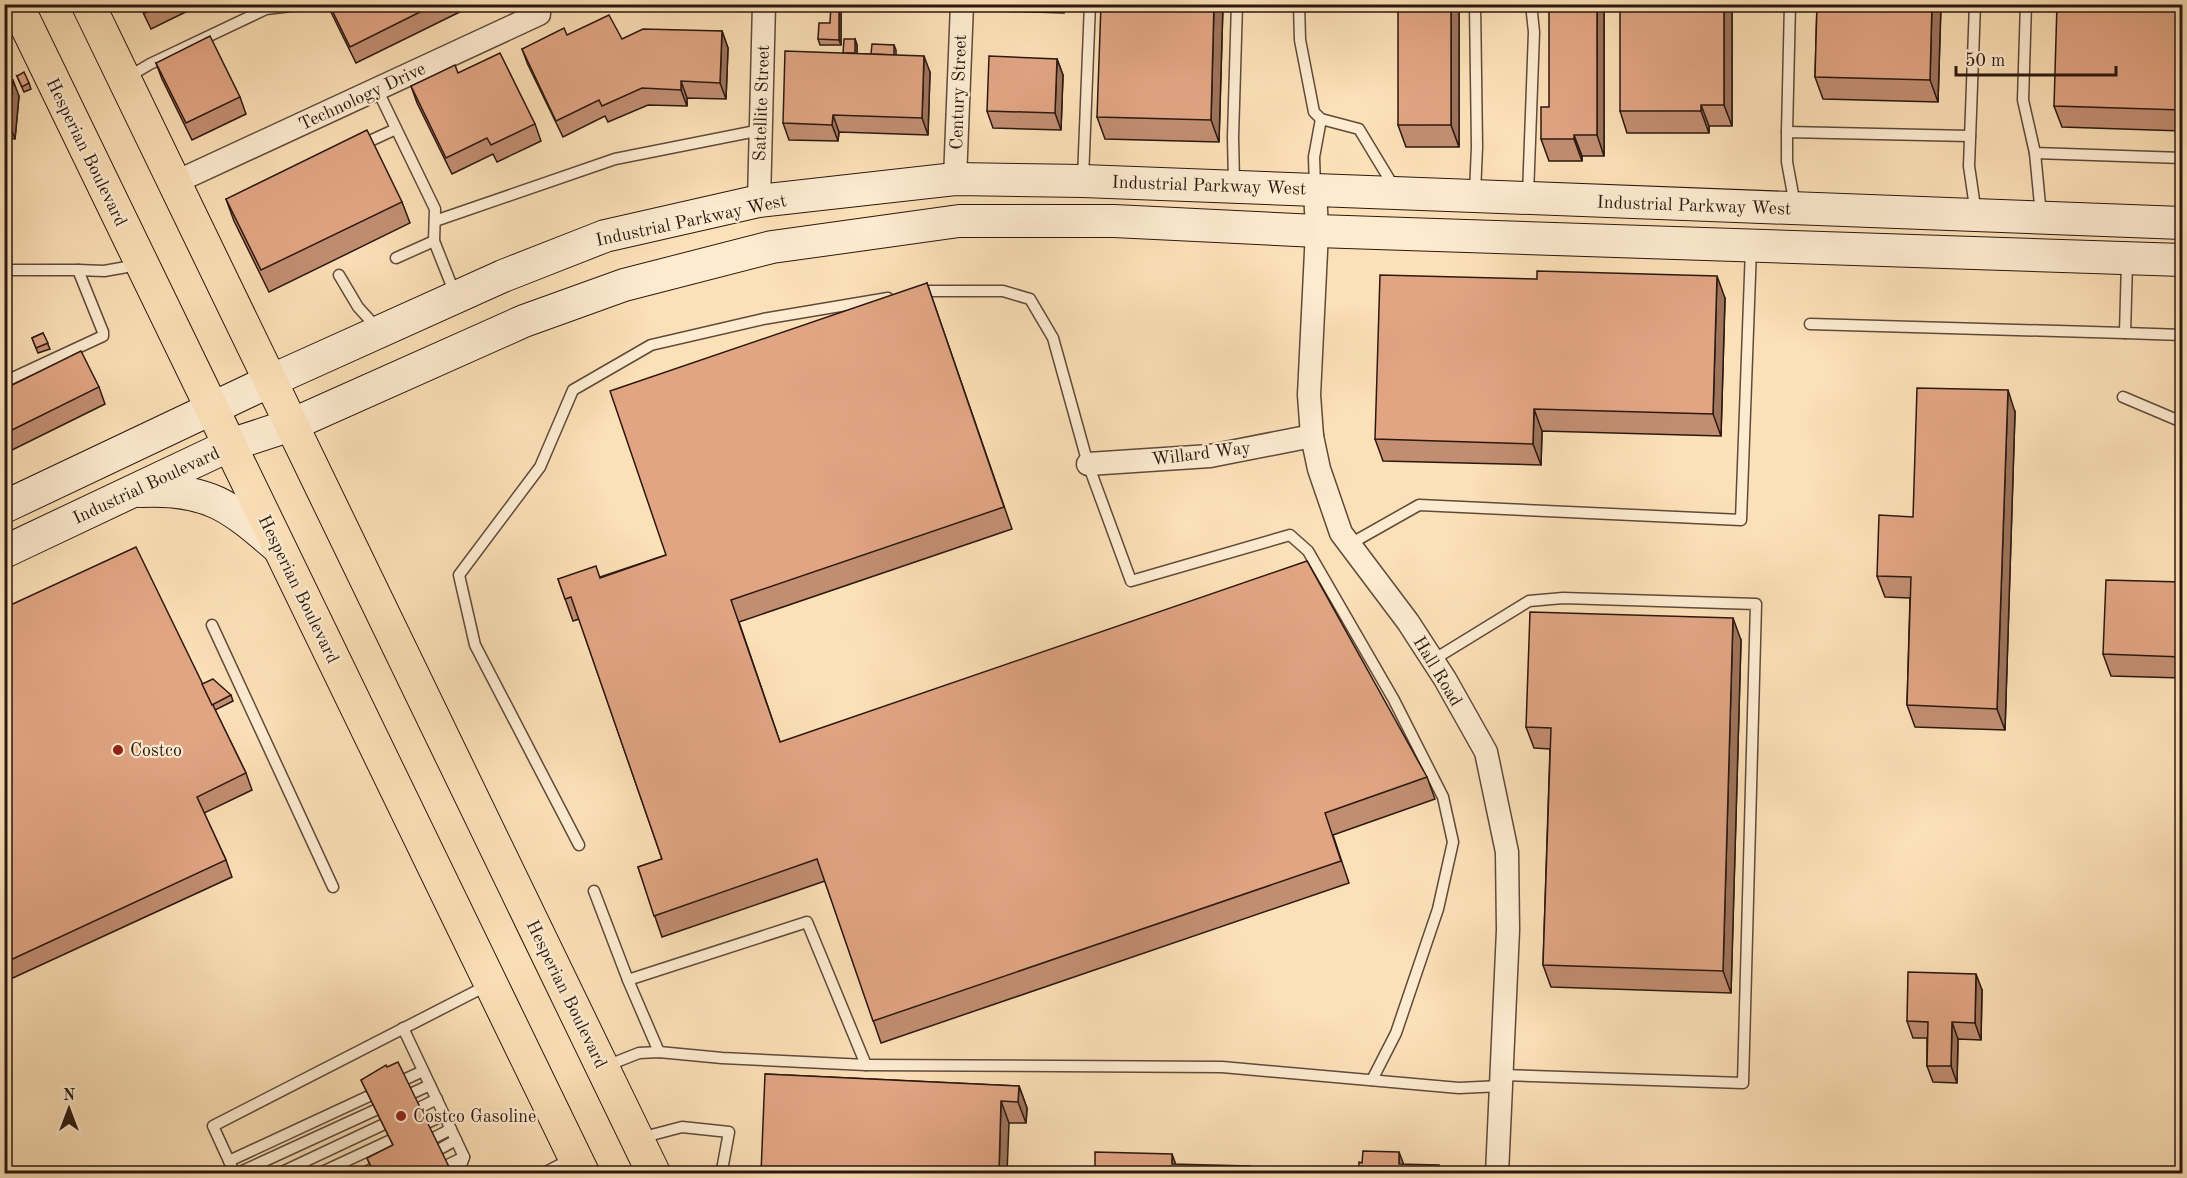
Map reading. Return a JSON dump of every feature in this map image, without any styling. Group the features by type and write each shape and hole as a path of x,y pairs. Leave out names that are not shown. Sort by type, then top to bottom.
{"main road":[{"name":"Hesperian Boulevard","path":"16,4 579,1165"},
{"name":"Hesperian Boulevard","path":"88,4 654,1173"},
{"name":"Industrial Parkway West","path":"270,381 503,276 605,236 759,201 955,179 1234,186 2182,223"},
{"name":"Industrial Parkway West","path":"291,425 524,321 624,285 772,248 959,221 1114,221 1317,231 2182,261"},
{"path":"2130,259 2134,222"},
{"path":"4,507 270,381"},
{"name":"Industrial Boulevard","path":"4,552 230,445 291,425"},
{"path":"132,492 169,490 188,492 207,498 228,507 244,518 280,549"}],"street":[{"name":"Technology Drive","path":"176,182 539,14 539,4"},
{"name":"Satellite Street","path":"759,201 764,4"},
{"name":"Century Street","path":"955,179 962,4"},
{"name":"Hall Road","path":"1315,189 1317,231 1309,395 1312,436 1319,468 1341,533 1408,622 1433,660 1486,752 1507,852 1508,930 1497,1173"},
{"name":"Willard Way","path":"1088,464 1210,456 1312,436"}],"lane":[{"path":"125,78 265,7 308,4"},
{"path":"1083,181 1090,4"},
{"path":"1234,186 1233,137 1237,4"},
{"path":"1299,4 1300,40 1314,112 1321,119 1359,129 1397,193"},
{"path":"1475,4 1477,147 1475,196"},
{"path":"1528,198 1534,32 1532,4"},
{"path":"1790,4 1786,162 1795,208"},
{"path":"1975,4 1969,166 1977,216"},
{"path":"2026,4 2023,100 2035,153 2041,218"},
{"path":"377,89 435,209 434,241 456,297"},
{"path":"1315,189 1314,157 1321,119"},
{"path":"355,148 396,129"},
{"path":"435,221 615,159 761,130"},
{"path":"1786,132 1970,136"},
{"path":"2035,153 2182,158"},
{"path":"396,258 434,241"},
{"path":"1350,544 1419,505 1741,520 1751,245"},
{"path":"2125,333 2130,259"},
{"path":"4,270 104,271 142,264"},
{"path":"4,382 103,336 103,328 78,270"},
{"path":"339,275 358,307 380,331"},
{"path":"579,845 475,645 459,575 540,467 573,390 651,345 763,319 931,291 1002,291 1029,299 1053,338 1088,464 1131,581 1290,535 1308,551 1394,700 1443,797 1453,842 1438,909 1396,1033 1372,1080"},
{"path":"1810,324 2182,335"},
{"path":"2123,397 2182,422"},
{"path":"603,1067 639,1053 659,1052 722,1058 866,1065 1222,1067 1459,1088 1502,1081 1743,1083 1756,604 1563,598 1529,601 1433,660"},
{"path":"212,625 333,887"},
{"path":"594,891 659,1052"},
{"path":"628,980 807,922 866,1065"},
{"path":"430,1085 236,1173 213,1126 491,983"},
{"path":"403,1028 464,1157 458,1173"},
{"path":"229,1161 423,1071"},
{"path":"278,1173 437,1100"},
{"path":"318,1173 444,1115"},
{"path":"637,1139 682,1127 729,1132 722,1170 724,1173"},
{"path":"413,1148 451,1129"},
{"path":"422,1159 456,1140"},
{"path":"429,1173 464,1157"},
{"path":"362,1173 392,1159"},
{"path":"542,1173 579,1165"}],"building":[{"path":"141,4 162,4 145,13"},
{"path":"329,4 436,4 350,47"},
{"path":"831,4 839,4 839,40 818,39 819,23 830,23"},
{"path":"1101,4 1214,4 1211,120 1097,117"},
{"path":"1398,4 1451,4 1451,125 1398,125"},
{"path":"1549,4 1597,4 1597,135 1574,135 1574,139 1541,139 1541,107 1549,107"},
{"path":"1620,4 1724,4 1724,105 1701,105 1701,111 1620,111"},
{"path":"1817,4 1932,4 1930,80 1815,77"},
{"path":"2057,4 2182,4 2182,110 2054,106"},
{"path":"609,15 622,39 643,29 722,31 720,83 681,81 681,90 642,88 602,106 599,100 556,121 522,49 564,28 567,35"},
{"path":"210,36 240,97 186,123 156,63"},
{"path":"844,39 855,39 855,53 843,53"},
{"path":"872,44 894,45 894,55 871,54"},
{"path":"785,51 924,56 922,118 833,115 832,125 783,123"},
{"path":"500,53 535,124 491,145 487,138 446,158 411,86 455,65 458,73"},
{"path":"989,56 1057,59 1055,113 987,111"},
{"path":"24,72 29,83 22,87 17,76"},
{"path":"4,79 13,80 9,123 4,122"},
{"path":"367,130 402,202 261,270 226,199"},
{"path":"1537,271 1717,276 1713,414 1534,409 1533,444 1375,439 1380,275 1537,279"},
{"path":"927,283 1004,507 731,600 780,742 1307,561 1427,777 1325,813 1341,861 873,1021 817,859 654,916 638,867 662,859 571,597 565,599 558,579 596,566 600,578 666,555 610,391"},
{"path":"43,333 48,343 36,348 32,338"},
{"path":"81,351 99,387 4,434 4,389"},
{"path":"1917,388 2008,390 1997,709 1907,705 1911,577 1877,576 1879,515 1913,517"},
{"name":"Costco","path":"136,547 246,773 197,797 226,860 4,963 4,608"},
{"path":"2106,580 2182,582 2182,657 2103,654"},
{"path":"1530,612 1733,618 1723,971 1543,965 1551,728 1526,727"},
{"path":"213,679 231,695 212,705 202,684"},
{"path":"1908,972 1976,974 1975,1023 1952,1022 1951,1066 1927,1066 1928,1022 1907,1021"},
{"name":"Costco Gasoline","path":"398,1062 452,1173 374,1173 367,1158 393,1145 361,1080 386,1065 387,1067"},
{"path":"765,1074 1019,1086 1018,1102 1001,1101 999,1173 761,1173"},
{"path":"1363,1151 1399,1152 1399,1164 1439,1165 1438,1173 1281,1173 1281,1167 1359,1170"},
{"path":"1095,1152 1172,1154 1172,1164 1250,1166 1250,1173 1095,1173"},
{"path":"1536,1169 1615,1171 1615,1173 1536,1173"}],"place":[{"name":"Costco","path":"118,750"},
{"name":"Costco Gasoline","path":"401,1116"}]}
